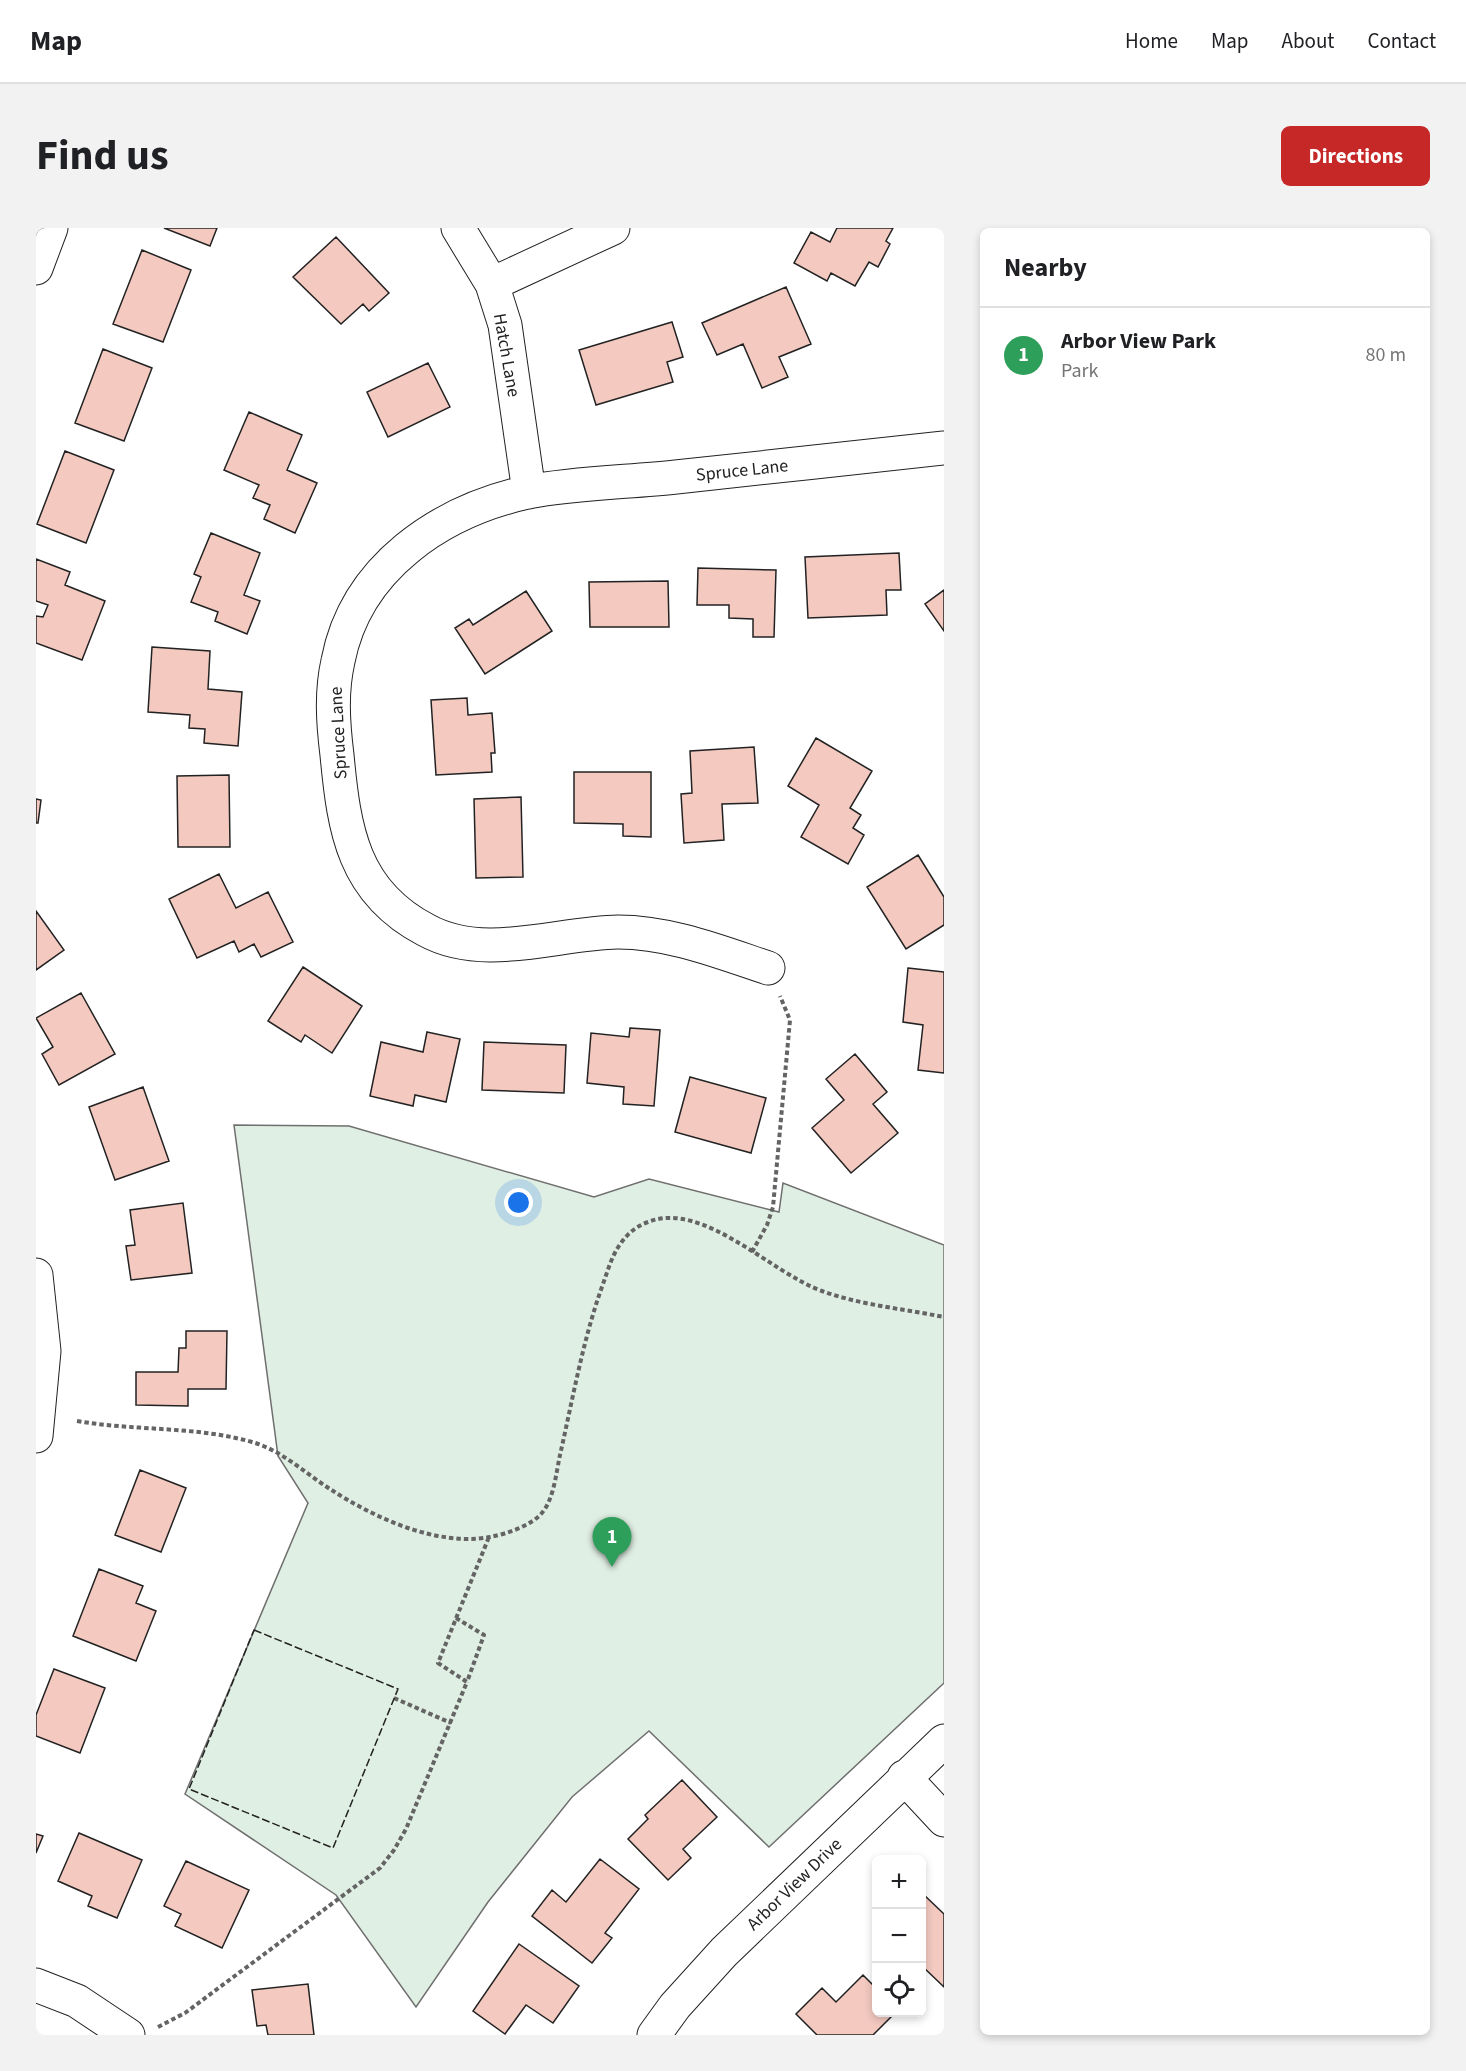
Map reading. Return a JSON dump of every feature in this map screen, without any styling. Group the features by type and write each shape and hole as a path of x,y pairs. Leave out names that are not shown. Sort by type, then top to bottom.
{"street":[{"path":"36,268 51,228"},
{"name":"Hatch Lane","path":"458,228 492,284 505,325 529,492"},
{"path":"492,284 613,228"},
{"name":"Spruce Lane","path":"768,968 708,948 645,934 592,934 496,944 448,941 401,916 380,897 361,871 345,826 333,701 338,659 350,622 372,585 399,554 426,533 456,515 529,492 944,448"},
{"path":"36,1275 44,1351 36,1436"},
{"name":"Arbor View Drive","path":"654,2035 675,2006 724,1952 944,1741"},
{"path":"904,1777 944,1820"},
{"path":"36,1985 77,2001 141,2032"}],"path":[{"path":"752,1252 771,1217 790,1020 768,968"},
{"path":"77,1421 220,1436 254,1443 295,1464 332,1490 378,1515 417,1530 447,1537 489,1537 532,1522 543,1513 550,1499 590,1324 613,1258 632,1230 648,1222 678,1217 711,1228 775,1268 821,1291 944,1317"},
{"path":"467,1682 438,1663 489,1537"},
{"path":"141,2032 185,2013 380,1868 406,1829 451,1723 484,1635 456,1618"},
{"path":"394,1698 451,1723"}],"green space":[{"path":"234,1125 349,1126 594,1197 649,1179 779,1212 783,1183 944,1245 944,1683 769,1847 649,1731 572,1797 488,1902 416,2007 336,1895 185,1794 308,1503 278,1456"}],"building":[{"path":"164,228 217,228 210,246"},
{"path":"837,228 893,228 886,241 890,244 878,267 869,262 855,286 831,273 827,281 794,263 811,232 830,242"},
{"path":"336,237 389,293 369,311 363,304 341,324 293,277"},
{"path":"142,250 191,270 163,342 113,324"},
{"path":"786,287 811,344 779,357 788,377 762,388 743,344 717,355 702,323"},
{"path":"672,322 683,357 667,362 673,382 596,405 579,350"},
{"path":"103,349 152,368 124,441 75,423"},
{"path":"428,363 450,407 388,437 367,392"},
{"path":"249,412 302,435 287,470 317,483 295,533 264,519 270,505 253,498 259,485 224,470"},
{"path":"65,451 114,470 86,543 37,524"},
{"path":"211,533 260,553 244,595 260,601 247,634 215,621 218,612 191,602 201,577 194,574"},
{"path":"899,553 901,590 886,590 887,615 808,618 805,557"},
{"path":"36,559 70,572 65,585 105,601 82,660 36,643 36,616 43,617 48,605 36,601"},
{"path":"698,568 776,570 774,637 753,637 753,619 729,618 729,605 697,605"},
{"path":"668,581 669,627 590,627 589,582"},
{"path":"944,590 944,631 925,604"},
{"path":"526,591 552,631 485,674 455,628 469,619 473,625"},
{"path":"152,647 210,651 208,689 242,692 238,746 204,743 205,729 189,728 190,715 148,712"},
{"path":"467,698 468,715 492,713 495,753 491,753 492,772 436,775 431,700"},
{"path":"816,738 872,771 850,808 861,815 853,828 864,835 848,864 801,837 819,805 788,786"},
{"path":"754,747 758,803 722,804 724,840 684,843 681,794 692,793 690,751"},
{"path":"574,772 651,772 651,837 623,836 623,824 574,823"},
{"path":"229,775 230,847 178,847 177,776"},
{"path":"521,797 523,877 476,878 474,799"},
{"path":"36,799 41,800 38,823 36,823"},
{"path":"918,855 944,897 944,925 906,949 867,887"},
{"path":"219,874 236,908 268,892 293,942 261,957 254,944 239,952 234,941 197,958 169,899"},
{"path":"36,911 64,950 36,970"},
{"path":"303,967 362,1006 332,1053 305,1035 301,1042 268,1021"},
{"path":"908,968 944,972 944,1073 918,1070 923,1025 903,1022"},
{"path":"81,993 115,1054 59,1085 42,1054 53,1047 36,1018"},
{"path":"630,1028 660,1030 654,1106 623,1104 624,1087 587,1083 591,1033 629,1037"},
{"path":"427,1032 460,1039 446,1102 415,1095 413,1106 370,1096 381,1042 423,1052"},
{"path":"484,1042 566,1045 564,1093 482,1090"},
{"path":"855,1054 887,1092 873,1104 898,1133 851,1173 812,1128 844,1100 826,1079"},
{"path":"690,1077 766,1098 751,1153 675,1132"},
{"path":"143,1087 169,1161 115,1180 89,1107"},
{"path":"183,1203 192,1273 131,1280 126,1246 135,1245 130,1210"},
{"path":"186,1331 227,1331 226,1389 188,1389 188,1406 136,1405 136,1372 178,1372 179,1348 186,1348"},
{"path":"140,1470 186,1488 161,1552 115,1535"},
{"path":"99,1569 143,1586 136,1603 156,1611 136,1661 73,1636"},
{"path":"54,1669 105,1688 80,1753 36,1736 36,1715"},
{"path":"682,1780 717,1817 683,1849 691,1858 668,1880 628,1839 648,1819 645,1815"},
{"path":"79,1833 142,1860 117,1918 88,1906 92,1896 58,1881"},
{"path":"36,1834 43,1836 36,1853"},
{"path":"600,1859 639,1889 605,1933 612,1938 592,1963 532,1916 552,1890 566,1902"},
{"path":"186,1861 249,1890 222,1948 175,1926 181,1914 164,1906"},
{"path":"926,1897 944,1914 944,1987 926,1970"},
{"path":"519,1944 579,1986 553,2023 526,2005 505,2034 473,2011"},
{"path":"863,1975 872,1984 872,2017 891,2017 873,2035 817,2035 796,2014 822,1988 836,2002"},
{"path":"308,1984 314,2035 268,2035 266,2025 257,2026 252,1990"}],"fence":[{"path":"254,1630 398,1689 333,1848 189,1789 254,1630"}],"place":[{"name":"Arbor View Park","path":"612,1567"}]}
